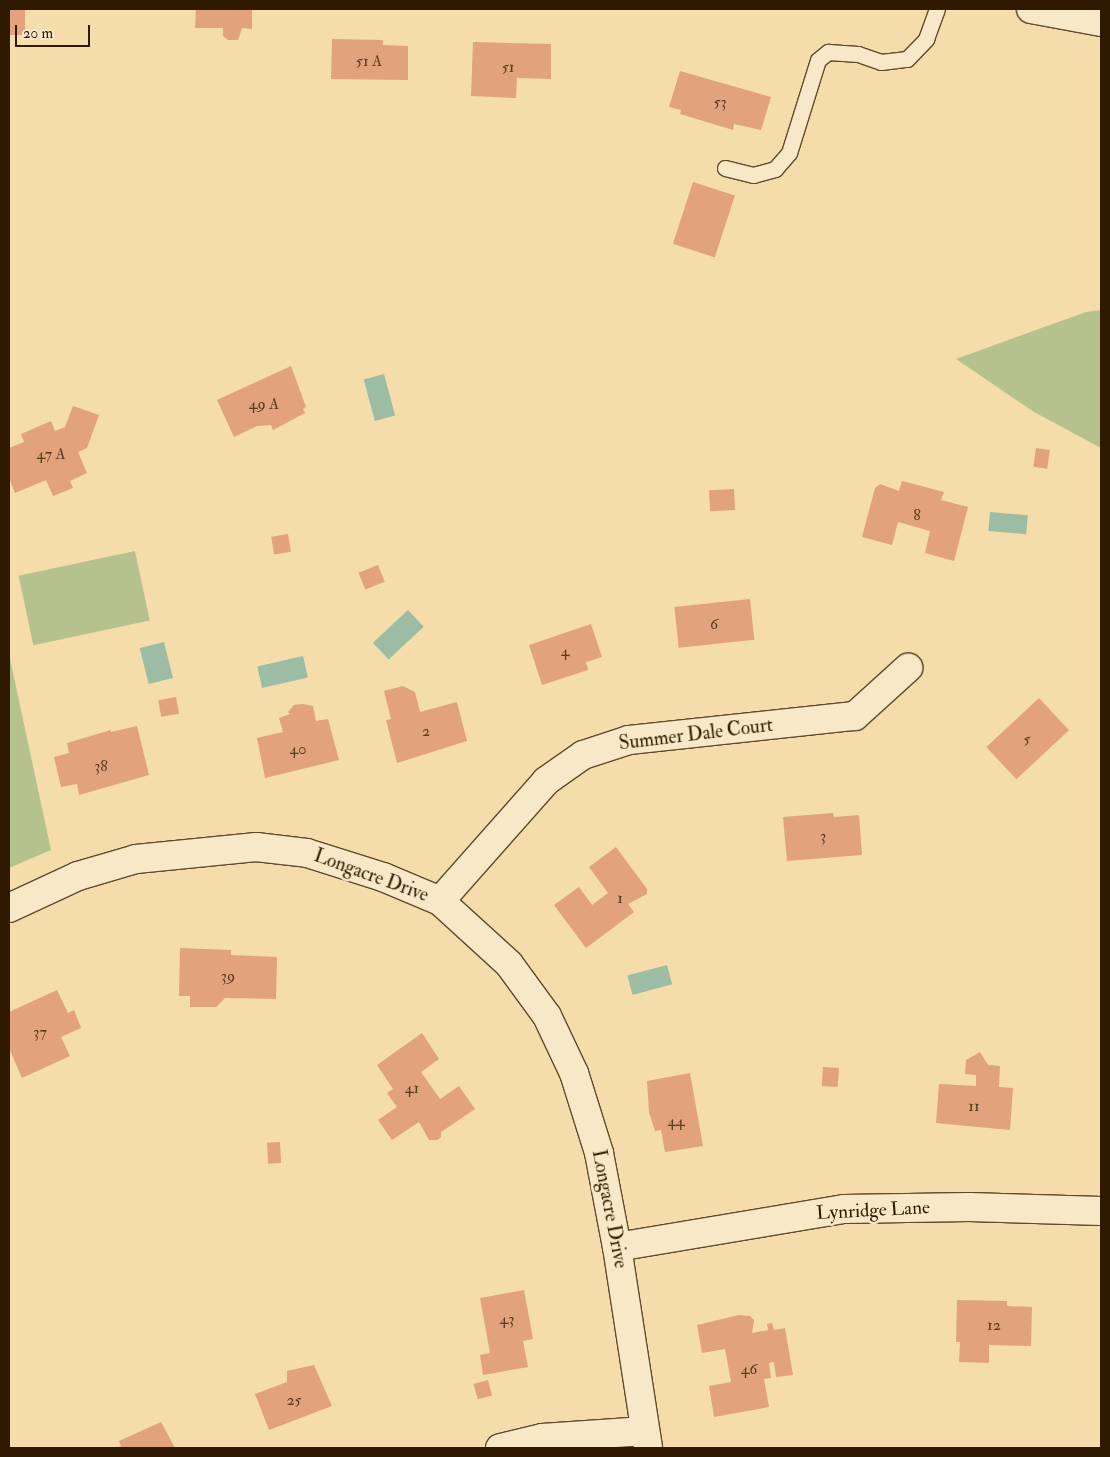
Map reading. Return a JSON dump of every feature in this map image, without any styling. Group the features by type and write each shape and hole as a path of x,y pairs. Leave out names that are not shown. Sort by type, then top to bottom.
{"street":[{"path":"1031,9 1101,22"},
{"name":"Summer Dale Court","path":"440,901 546,781 583,755 629,740 855,716 908,668"},
{"name":"Longacre Drive","path":"9,908 78,876 136,860 256,847 307,852 383,877 440,901 509,964 546,1016 574,1073 599,1153 617,1246 647,1440"},
{"name":"Lynridge Lane","path":"617,1246 844,1209 969,1207 1101,1212"},
{"path":"500,1448 542,1438 647,1440"}],"lane":[{"path":"725,168 753,175 775,169 789,154 818,60 828,52 858,54 880,62 907,59 926,39 937,9"}],"shaded area":[{"path":"1101,310 1101,448 1034,412 956,359 1086,312"},
{"path":"384,374 395,416 375,421 364,379"},
{"path":"990,512 1028,515 1026,534 988,531"},
{"path":"135,551 150,620 33,645 19,576"},
{"path":"408,610 424,627 389,660 373,643"},
{"path":"164,642 173,678 149,684 140,648"},
{"path":"9,654 51,850 9,868"},
{"path":"303,656 308,677 262,688 257,667"},
{"path":"667,965 672,984 633,995 627,976"}],"building":[{"path":"9,9 25,9 25,35 9,35"},
{"path":"196,9 252,9 252,29 242,28 238,40 228,40 223,36 223,28 195,28"},
{"path":"332,39 383,40 383,45 408,46 408,80 331,79"},
{"path":"473,42 551,44 551,79 517,78 516,98 471,96"},
{"path":"680,71 771,97 761,130 734,124 733,130 680,114 681,110 669,107"},
{"path":"693,182 735,196 715,257 673,244"},
{"path":"291,366 306,407 303,409 305,413 273,430 271,425 257,426 234,437 217,400"},
{"path":"73,406 99,415 87,448 78,452 87,473 70,481 73,488 53,496 46,480 15,493 9,478 9,448 24,442 21,434 51,421 55,431 65,427"},
{"path":"1036,448 1050,450 1047,469 1033,467"},
{"path":"902,481 944,492 941,500 968,507 954,561 925,553 930,531 898,522 892,545 862,537 875,488 880,484 899,491"},
{"path":"734,489 735,510 710,511 709,490"},
{"path":"288,534 291,552 274,554 271,537"},
{"path":"378,565 385,582 365,590 359,573"},
{"path":"750,599 754,640 679,648 674,607"},
{"path":"591,624 602,657 586,662 588,670 542,685 529,645"},
{"path":"403,686 415,692 420,712 457,702 467,741 397,763 386,720 391,719 384,691"},
{"path":"176,697 179,714 161,717 158,700"},
{"path":"1039,698 1069,730 1016,779 986,747"},
{"path":"294,705 313,706 316,721 328,719 339,760 265,778 257,738 283,732 279,718 290,714 288,712"},
{"path":"137,726 149,775 79,795 77,784 61,787 54,757 69,753 67,743 111,730 111,732"},
{"path":"833,813 834,817 859,815 862,855 787,861 783,817"},
{"path":"616,847 647,889 647,894 628,904 634,912 586,948 554,905 579,887 592,905 608,893 589,867"},
{"path":"180,948 231,950 231,955 277,957 276,999 225,998 216,1007 190,1007 190,996 179,996"},
{"path":"57,990 68,1013 74,1010 81,1028 61,1037 70,1056 22,1078 9,1048 9,1012"},
{"path":"422,1033 439,1059 421,1072 440,1099 459,1086 475,1109 441,1132 441,1137 437,1140 429,1140 419,1122 392,1140 378,1120 397,1107 387,1093 393,1089 377,1065"},
{"path":"980,1052 988,1065 1000,1066 999,1087 1013,1088 1010,1130 936,1123 939,1084 976,1086 976,1075 965,1074 966,1060"},
{"path":"823,1067 839,1068 838,1087 822,1086"},
{"path":"690,1073 703,1146 665,1152 661,1130 655,1131 649,1112 647,1081"},
{"path":"280,1142 281,1163 268,1164 267,1143"},
{"path":"524,1290 533,1339 523,1341 528,1367 483,1375 480,1355 490,1353 480,1298"},
{"path":"957,1300 1007,1301 1007,1306 1032,1307 1031,1346 989,1345 989,1363 959,1362 960,1342 956,1342"},
{"path":"739,1315 750,1316 754,1320 752,1333 768,1330 767,1324 772,1323 774,1330 785,1328 793,1375 776,1377 774,1362 769,1363 771,1378 764,1379 769,1407 714,1417 709,1386 731,1382 725,1349 702,1353 697,1325"},
{"path":"314,1365 332,1406 269,1430 255,1394 287,1382 287,1371"},
{"path":"488,1380 492,1395 478,1399 474,1384"},
{"path":"161,1422 175,1448 117,1448 121,1446 119,1441"}]}
